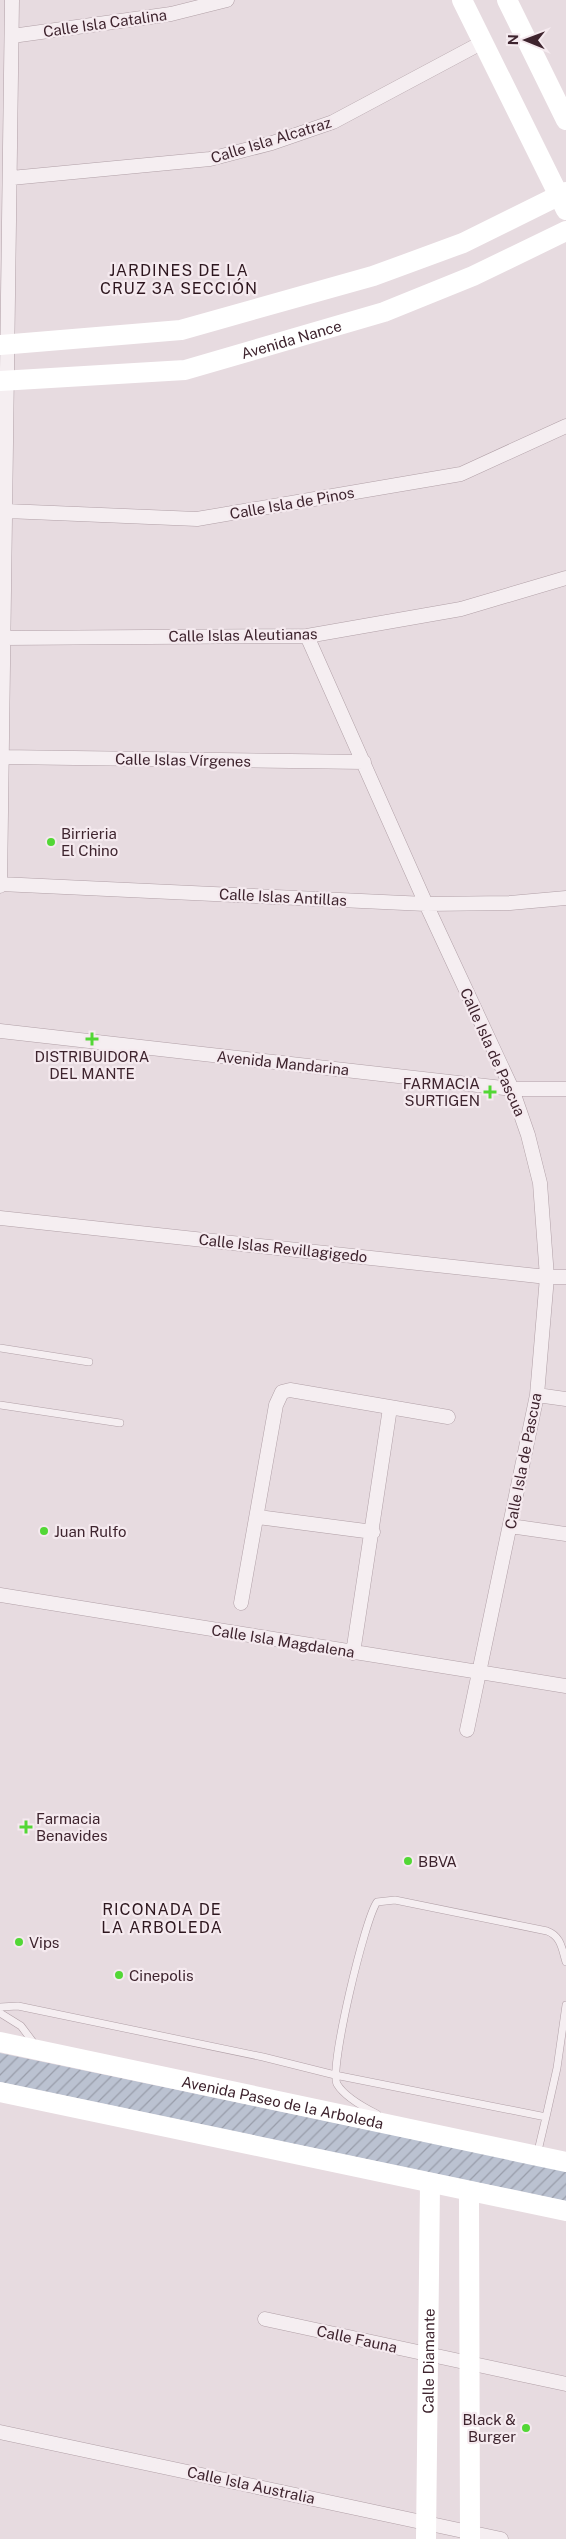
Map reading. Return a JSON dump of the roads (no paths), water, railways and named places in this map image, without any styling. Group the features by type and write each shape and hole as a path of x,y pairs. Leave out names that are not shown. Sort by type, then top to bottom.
{"street":[{"path":"0,885 2,638 6,511 4,345 11,178 12,0"},
{"name":"Calle Isla Catalina","path":"12,36 171,14 227,0"},
{"path":"4,345 181,330 382,273 463,243 564,199 462,0"},
{"path":"507,0 566,120"},
{"name":"Calle Isla Alcatraz","path":"11,178 210,159 272,143 348,115 483,42"},
{"name":"Avenida Nance","path":"4,382 185,370 384,312 473,276 566,231"},
{"name":"Calle Isla de Pinos","path":"6,511 198,519 461,474 566,426"},
{"name":"Calle Islas Aleutianas","path":"2,638 307,636 461,609 566,578"},
{"name":"Calle Isla de Pascua","path":"307,636 426,904 512,1090 528,1135 540,1184 547,1277 537,1395 467,1730"},
{"name":"Calle Islas Vírgenes","path":"2,758 364,762"},
{"name":"Calle Islas Antillas","path":"0,885 426,904 510,903 566,898"},
{"name":"Avenida Mandarina","path":"0,1031 512,1090 566,1089"},
{"name":"Calle Islas Revillagigedo","path":"0,1218 547,1277 566,1277"},
{"path":"241,1603 258,1517 276,1405 282,1392 290,1390 448,1417"},
{"path":"537,1395 566,1399"},
{"path":"353,1653 373,1532 390,1408"},
{"path":"258,1517 373,1532"},
{"path":"510,1526 566,1534"},
{"name":"Calle Isla Magdalena","path":"0,1595 566,1686"},
{"name":"Avenida Paseo de la Arboleda","path":"0,2042 566,2162"},
{"path":"0,2092 430,2184 566,2211"},
{"name":"Calle Diamante","path":"427,2531 430,2184"},
{"path":"469,2192 470,2535"},
{"name":"Calle Fauna","path":"265,2319 566,2384"},
{"name":"Calle Isla Australia","path":"0,2432 427,2531 502,2539"}],"lane":[{"path":"0,1348 89,1362"},
{"path":"0,1406 120,1423"},
{"path":"409,2129 370,2110 338,2085 335,2075 342,2029 362,1945 371,1913 377,1902 395,1900 547,1931 557,1936 560,1940 566,1962"},
{"path":"537,2156 557,2068 566,2004"},
{"path":"0,2007 28,2008 263,2056 335,2075 546,2117"},
{"path":"0,2013 21,2026 39,2050"}],"place":[{"name":"Birrieria El Chino","path":"51,842"},
{"name":"DISTRIBUIDORA DEL MANTE","path":"92,1039"},
{"name":"FARMACIA SURTIGEN","path":"490,1092"},
{"name":"Juan Rulfo","path":"44,1531"},
{"name":"Farmacia Benavides","path":"26,1827"},
{"name":"BBVA","path":"408,1861"},
{"name":"Vips","path":"19,1942"},
{"name":"Cinepolis","path":"119,1975"},
{"name":"Black & Burger","path":"526,2428"}],"district":[{"name":"JARDINES DE LA CRUZ 3A SECCIÓN","path":"179,279"},
{"name":"RICONADA DE LA ARBOLEDA","path":"162,1918"}]}
